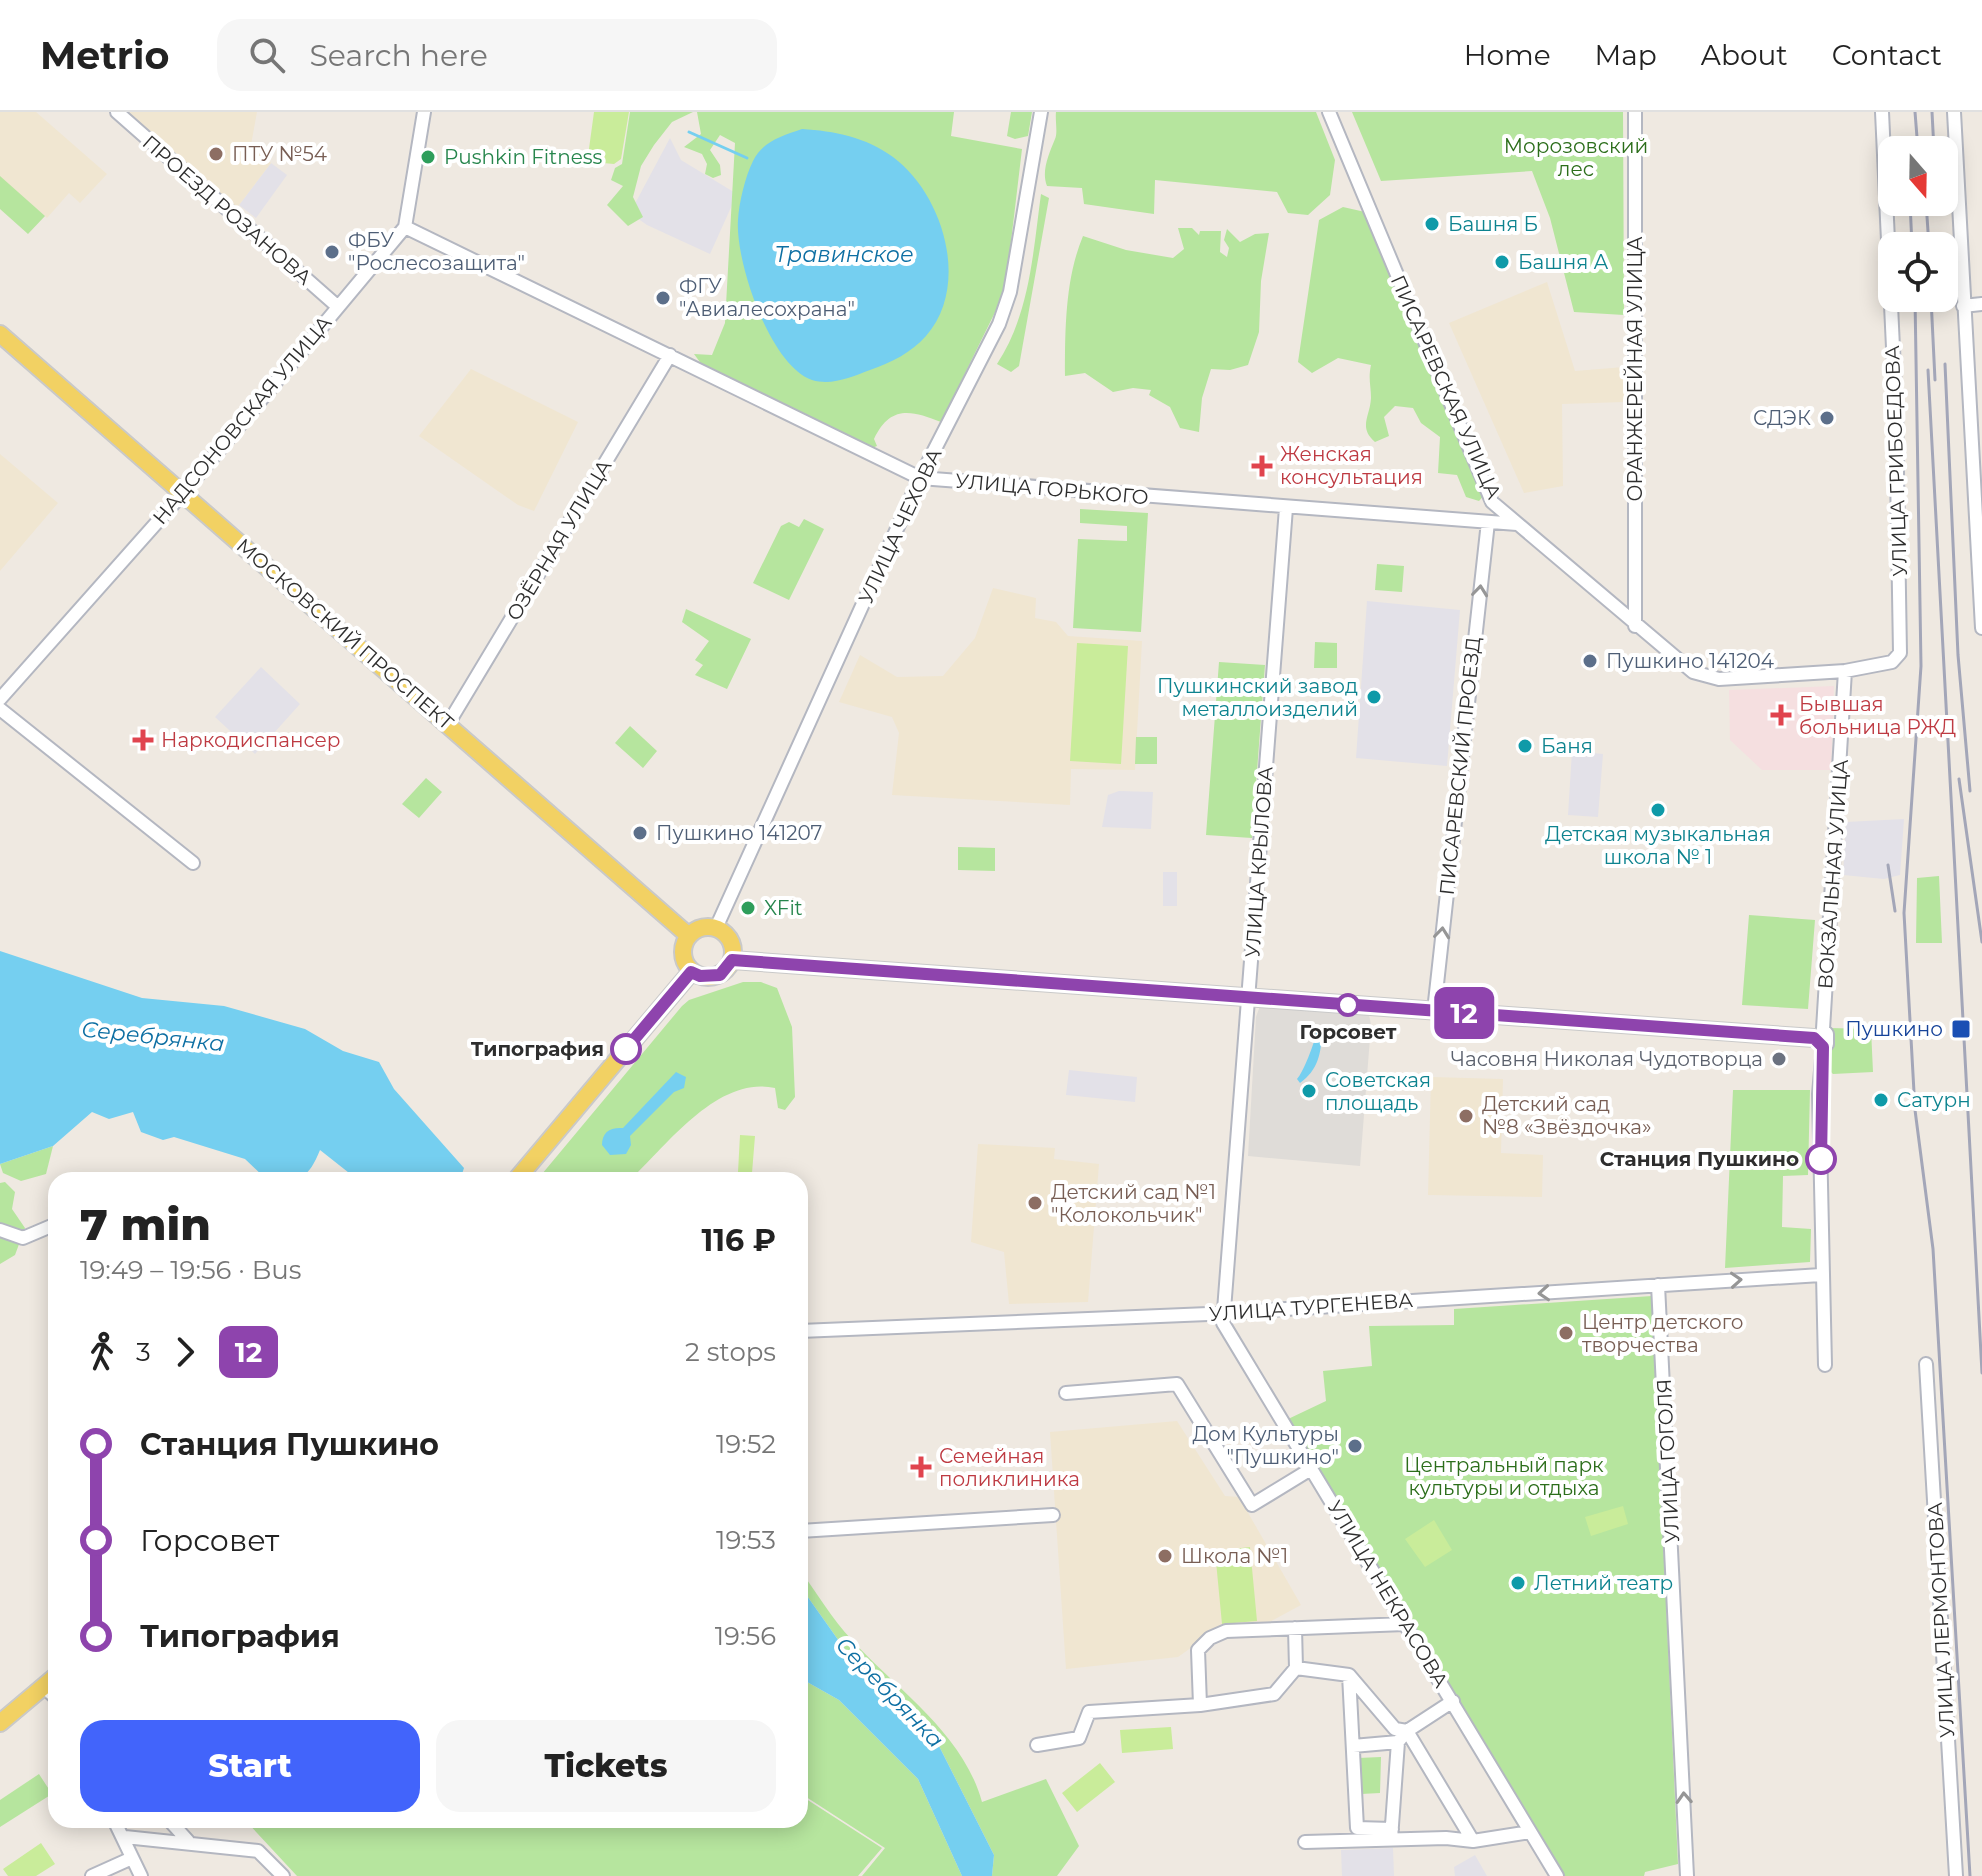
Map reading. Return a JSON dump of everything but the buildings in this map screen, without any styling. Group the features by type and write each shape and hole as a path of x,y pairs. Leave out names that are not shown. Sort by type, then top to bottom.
{"main road":[{"name":"МОСКОВСКИЙ ПРОСПЕКТ","path":"0,334 689,936"},
{"path":"716,928 731,941 732,960 720,975 700,976 691,972 683,954 689,936 697,930 716,928"},
{"path":"732,960 1820,1038"},
{"path":"523,1172 691,972"},
{"path":"0,1723 48,1690"}],"street":[{"name":"ПРОЕЗД РОЗАНОВА","path":"117,112 337,306"},
{"path":"405,227 424,112"},
{"name":"УЛИЦА ЧЕХОВА","path":"716,928 920,478 999,324 1010,292 1041,112"},
{"name":"ПИСАРЕВСКАЯ УЛИЦА","path":"1329,112 1492,502 1693,672 1719,679 1845,671"},
{"name":"ОРАНЖЕРЕЙНАЯ УЛИЦА","path":"1635,112 1635,626"},
{"name":"УЛИЦА ГРИБОЕДОВА","path":"1845,671 1892,662 1900,653 1902,640 1896,412 1882,112"},
{"path":"1954,112 1982,628"},
{"name":"НАДСОНОВСКАЯ УЛИЦА","path":"0,699 183,493 405,227"},
{"name":"УЛИЦА ГОРЬКОГО","path":"405,227 920,478 1517,524"},
{"path":"1963,306 1982,304"},
{"name":"ОЗЁРНАЯ УЛИЦА","path":"448,724 670,355"},
{"name":"УЛИЦА КРЫЛОВА","path":"1225,1312 1286,508"},
{"name":"ПИСАРЕВСКИЙ ПРОЕЗД","path":"1434,1011 1488,522"},
{"name":"ВОКЗАЛЬНАЯ УЛИЦА","path":"1825,1365 1821,1275 1820,1038 1845,671"},
{"path":"0,709 193,863"},
{"path":"0,1230 23,1238 48,1227"},
{"name":"УЛИЦА ТУРГЕНЕВА","path":"808,1331 1225,1312 1821,1275"},
{"name":"УЛИЦА ГОГОЛЯ","path":"1658,1285 1687,1876"},
{"name":"УЛИЦА НЕКРАСОВА","path":"1225,1312 1223,1323 1557,1876"},
{"name":"УЛИЦА ЛЕРМОНТОВА","path":"1926,1364 1956,1876"},
{"path":"1066,1393 1177,1384 1252,1505 1311,1469"},
{"path":"808,1530 1053,1515"},
{"path":"1200,1705 1198,1650 1210,1638 1226,1631 1405,1624"},
{"path":"1037,1745 1079,1738 1089,1712 1200,1705 1274,1694 1296,1668 1295,1628"},
{"path":"1296,1668 1349,1675 1402,1736 1473,1841"},
{"path":"1349,1675 1357,1828 1473,1841 1530,1832"},
{"path":"1353,1746 1402,1736 1453,1701"},
{"path":"1391,1834 1402,1736"},
{"path":"119,1828 141,1876"},
{"path":"176,1828 188,1841"},
{"path":"1305,1842 1391,1834"},
{"path":"125,1837 188,1841 258,1851 283,1876"},
{"path":"92,1876 132,1858"}],"shaded area":[{"path":"0,112 36,112 107,174 80,203 69,193 47,218 0,177"},
{"name":"ПТУ №54","path":"124,112 257,112 251,145 271,163 234,208"},
{"path":"670,138 681,160 737,194 710,254 647,225 630,213"},
{"path":"271,163 287,175 256,218 239,205"},
{"path":"1547,282 1575,371 1624,367 1625,402 1562,404 1563,486 1524,493 1449,323"},
{"path":"471,369 578,422 534,511 518,505 419,436"},
{"path":"0,454 58,503 0,571"},
{"path":"993,588 1036,598 1035,618 1056,622 1068,636 1142,641 1135,770 1071,769 1070,805 892,795 899,733 892,717 839,702 860,655 897,677 943,676 975,638"},
{"name":"Пушкинский завод металлоизделий","path":"1367,601 1460,610 1447,766 1356,758"},
{"path":"261,667 300,704 255,754 215,717"},
{"name":"Бывшая больница РЖД","path":"1834,686 1831,770 1762,770 1730,740 1729,690"},
{"path":"1572,751 1603,754 1598,817 1568,815"},
{"path":"1119,791 1153,792 1151,829 1102,827 1108,795"},
{"path":"1904,819 1900,875 1884,879 1843,875 1846,822"},
{"path":"1163,872 1177,872 1177,906 1163,906"},
{"name":"Советская площадь","path":"1261,1003 1368,1009 1371,1025 1360,1166 1248,1156 1256,1017"},
{"path":"1069,1070 1137,1077 1135,1102 1066,1095"},
{"name":"Детский сад №8 «Звёздочка»","path":"1431,1077 1503,1079 1501,1153 1543,1155 1542,1197 1428,1195"},
{"name":"Детский сад №1 \"Колокольчик\"","path":"978,1144 1055,1148 1054,1159 1099,1164 1088,1302 1009,1304 1004,1252 971,1242"},
{"name":"Школа №1","path":"1177,1421 1225,1496 1239,1497 1301,1605 1266,1624 1216,1630 1178,1657 1066,1669 1050,1432"},
{"path":"1393,1848 1394,1876 1342,1876 1341,1850"},
{"path":"1475,1855 1487,1876 1455,1876 1454,1867"}],"green space":[{"path":"594,112 629,112 621,159 614,164 592,162 588,156"},
{"path":"630,112 693,112 672,122 641,166 633,197 643,217 628,226 607,205 623,186 611,180 615,168 622,164"},
{"path":"697,112 954,112 951,136 1022,149 1005,292 941,422 911,413 894,416 880,428 874,439 877,446 872,448 705,369 694,354 712,355 725,323 735,143 720,135 710,150 720,165 721,175 713,178 705,174 707,164 702,154 684,147 701,134"},
{"path":"1011,112 1032,112 1028,136 1015,139 1007,136"},
{"path":"1056,112 1316,112 1335,160 1330,195 1308,215 1288,213 1277,192 1155,180 1154,214 1084,204 1082,188 1047,186 1045,180 1045,168 1056,136"},
{"name":"Морозовский лес","path":"1352,112 1623,112 1624,315 1574,312 1550,218 1532,171 1381,181"},
{"path":"0,176 45,216 28,234 0,209"},
{"path":"1041,194 1049,198 1019,366 1011,372 997,364 1008,345 1023,304"},
{"path":"1343,207 1365,212 1486,493 1479,501 1466,497 1457,475 1438,473 1440,437 1421,423 1413,408 1395,406 1384,417 1389,436 1375,442 1370,437 1366,422 1371,398 1371,365 1338,358 1312,373 1298,362 1319,220"},
{"path":"1178,228 1192,228 1199,235 1200,231 1221,231 1220,252 1227,257 1229,248 1224,240 1227,229 1240,242 1255,234 1269,233 1261,281 1259,332 1248,365 1230,370 1211,369 1202,398 1199,432 1180,428 1170,407 1149,395 1151,390 1133,388 1113,392 1085,373 1065,376 1069,287 1083,236 1126,250 1173,258 1184,249"},
{"path":"1080,509 1148,513 1141,632 1073,628 1078,539 1127,541 1127,526 1080,523"},
{"path":"804,519 824,529 789,600 753,583 781,526 789,522 799,527"},
{"path":"1377,564 1404,566 1402,592 1375,590"},
{"path":"686,609 751,639 727,689 695,675 703,665 695,660 709,641 682,622"},
{"path":"1315,642 1337,643 1337,668 1314,668"},
{"path":"1077,643 1128,646 1121,764 1070,761"},
{"path":"1219,662 1265,665 1252,838 1206,835"},
{"path":"630,726 657,751 643,768 615,743"},
{"path":"1136,737 1157,737 1157,764 1135,764"},
{"path":"426,778 442,792 419,818 402,804"},
{"path":"958,847 995,848 995,871 958,870"},
{"path":"1939,876 1942,943 1916,943 1917,878"},
{"path":"1749,915 1815,920 1808,1009 1742,1005"},
{"path":"743,982 761,982 777,988 792,1027 795,1097 785,1110 778,1108 775,1088 754,1087 734,1092 695,1116 638,1172 544,1172 682,1006 689,1000"},
{"path":"1830,1028 1871,1029 1873,1072 1833,1074 1830,1071"},
{"path":"1733,1090 1810,1090 1808,1175 1783,1176 1782,1227 1811,1229 1810,1262 1725,1268"},
{"path":"740,1135 755,1136 752,1172 738,1172"},
{"path":"53,1146 46,1174 21,1181 3,1173 0,1164"},
{"path":"5,1182 15,1192 12,1209 25,1228 15,1255 0,1264 0,1183"},
{"name":"Центральный парк культуры и отдыха","path":"1652,1296 1678,1864 1645,1872 1644,1876 1561,1876 1286,1420 1326,1401 1323,1371 1372,1366 1369,1326 1454,1325 1454,1309"},
{"path":"1623,1506 1628,1524 1591,1536 1585,1517"},
{"path":"1434,1520 1452,1550 1425,1567 1405,1539"},
{"path":"1250,1547 1257,1621 1222,1624 1215,1551"},
{"path":"808,1582 845,1632 945,1734 973,1777 982,1802 1046,1779 1079,1846 1057,1876 992,1876 994,1855 939,1746 863,1675 808,1597"},
{"path":"808,1683 839,1700 918,1779 962,1876 862,1876 885,1848 808,1798"},
{"path":"1171,1727 1173,1749 1122,1753 1120,1730"},
{"path":"1381,1757 1380,1793 1361,1794 1358,1758"},
{"path":"1100,1763 1115,1782 1077,1812 1062,1793"},
{"path":"39,1774 48,1788 48,1797 0,1827 0,1800"},
{"path":"808,1800 882,1848 858,1876 297,1876 252,1828 808,1828"},
{"path":"41,1843 55,1864 36,1876 8,1876 3,1869"}],"water":[{"name":"Травинское","path":"802,129 838,133 861,140 883,150 911,173 926,193 937,216 949,267 947,292 940,315 920,342 886,364 834,381 812,380 797,371 782,355 758,310 742,260 739,238 741,198 757,154 780,137"},
{"name":"Серебрянка","path":"0,951 142,998 224,1006 305,1029 343,1051 379,1062 394,1089 464,1168 463,1172 348,1172 320,1150 308,1172 259,1172 245,1159 174,1137 163,1140 141,1132 133,1112 109,1119 92,1112 53,1146 0,1164"},
{"path":"1316,1033 1322,1033 1317,1061 1311,1073 1300,1083 1297,1079"},
{"path":"676,1072 686,1077 684,1088 674,1092 630,1136 631,1145 626,1154 610,1155 602,1145 605,1134 614,1128 623,1128"},
{"path":"808,1597 863,1675 939,1746 994,1855 992,1876 962,1876 918,1779 839,1700 808,1683"}],"waterway":[{"path":"689,132 747,158"}],"railway":[{"path":"1915,112 1917,136"},
{"path":"1932,112 1933,136"},
{"path":"1911,216 1911,232"},
{"path":"1927,216 1928,232"},
{"path":"1915,312 1921,666 1904,913 1915,1110 1933,1249 1970,1876"},
{"path":"1932,312 1935,380"},
{"path":"1945,364 1958,655 1970,791"},
{"path":"1928,370 1982,1373"},
{"path":"1959,779 1982,942"},
{"path":"1888,865 1895,911"}],"bus line":[{"name":"12","path":"626,1049 691,972 710,978 720,975 732,960 1814,1038 1816,1044 1823,1047 1819,1094 1821,1159"}],"place":[{"name":"ПТУ №54","path":"216,154"},
{"name":"Pushkin Fitness","path":"428,157"},
{"name":"Башня Б","path":"1432,224"},
{"name":"ФБУ \"Рослесозащита\"","path":"332,252"},
{"name":"Башня А","path":"1502,262"},
{"name":"ФГУ \"Авиалесохрана\"","path":"663,298"},
{"name":"СДЭК","path":"1827,418"},
{"name":"Женская консультация","path":"1262,466"},
{"name":"Пушкино 141204","path":"1590,661"},
{"name":"Пушкинский завод металлоизделий","path":"1374,697"},
{"name":"Бывшая больница РЖД","path":"1781,715"},
{"name":"Наркодиспансер","path":"143,740"},
{"name":"Баня","path":"1525,746"},
{"name":"Детская музыкальная школа № 1","path":"1658,810"},
{"name":"Пушкино 141207","path":"640,833"},
{"name":"XFit","path":"748,908"},
{"name":"Горсовет","path":"1348,1005"},
{"name":"Пушкино","path":"1961,1029"},
{"name":"Типография","path":"626,1049"},
{"name":"Часовня Николая Чудотворца","path":"1779,1059"},
{"name":"Советская площадь","path":"1309,1091"},
{"name":"Сатурн","path":"1881,1100"},
{"name":"Детский сад №8 «Звёздочка»","path":"1466,1116"},
{"name":"Станция Пушкино","path":"1821,1159"},
{"name":"Детский сад №1 \"Колокольчик\"","path":"1035,1203"},
{"name":"Центр детского творчества","path":"1566,1333"},
{"name":"Дом Культуры \"Пушкино\"","path":"1355,1446"},
{"name":"Семейная поликлиника","path":"921,1467"},
{"name":"Школа №1","path":"1165,1556"},
{"name":"Летний театр","path":"1518,1583"}]}
